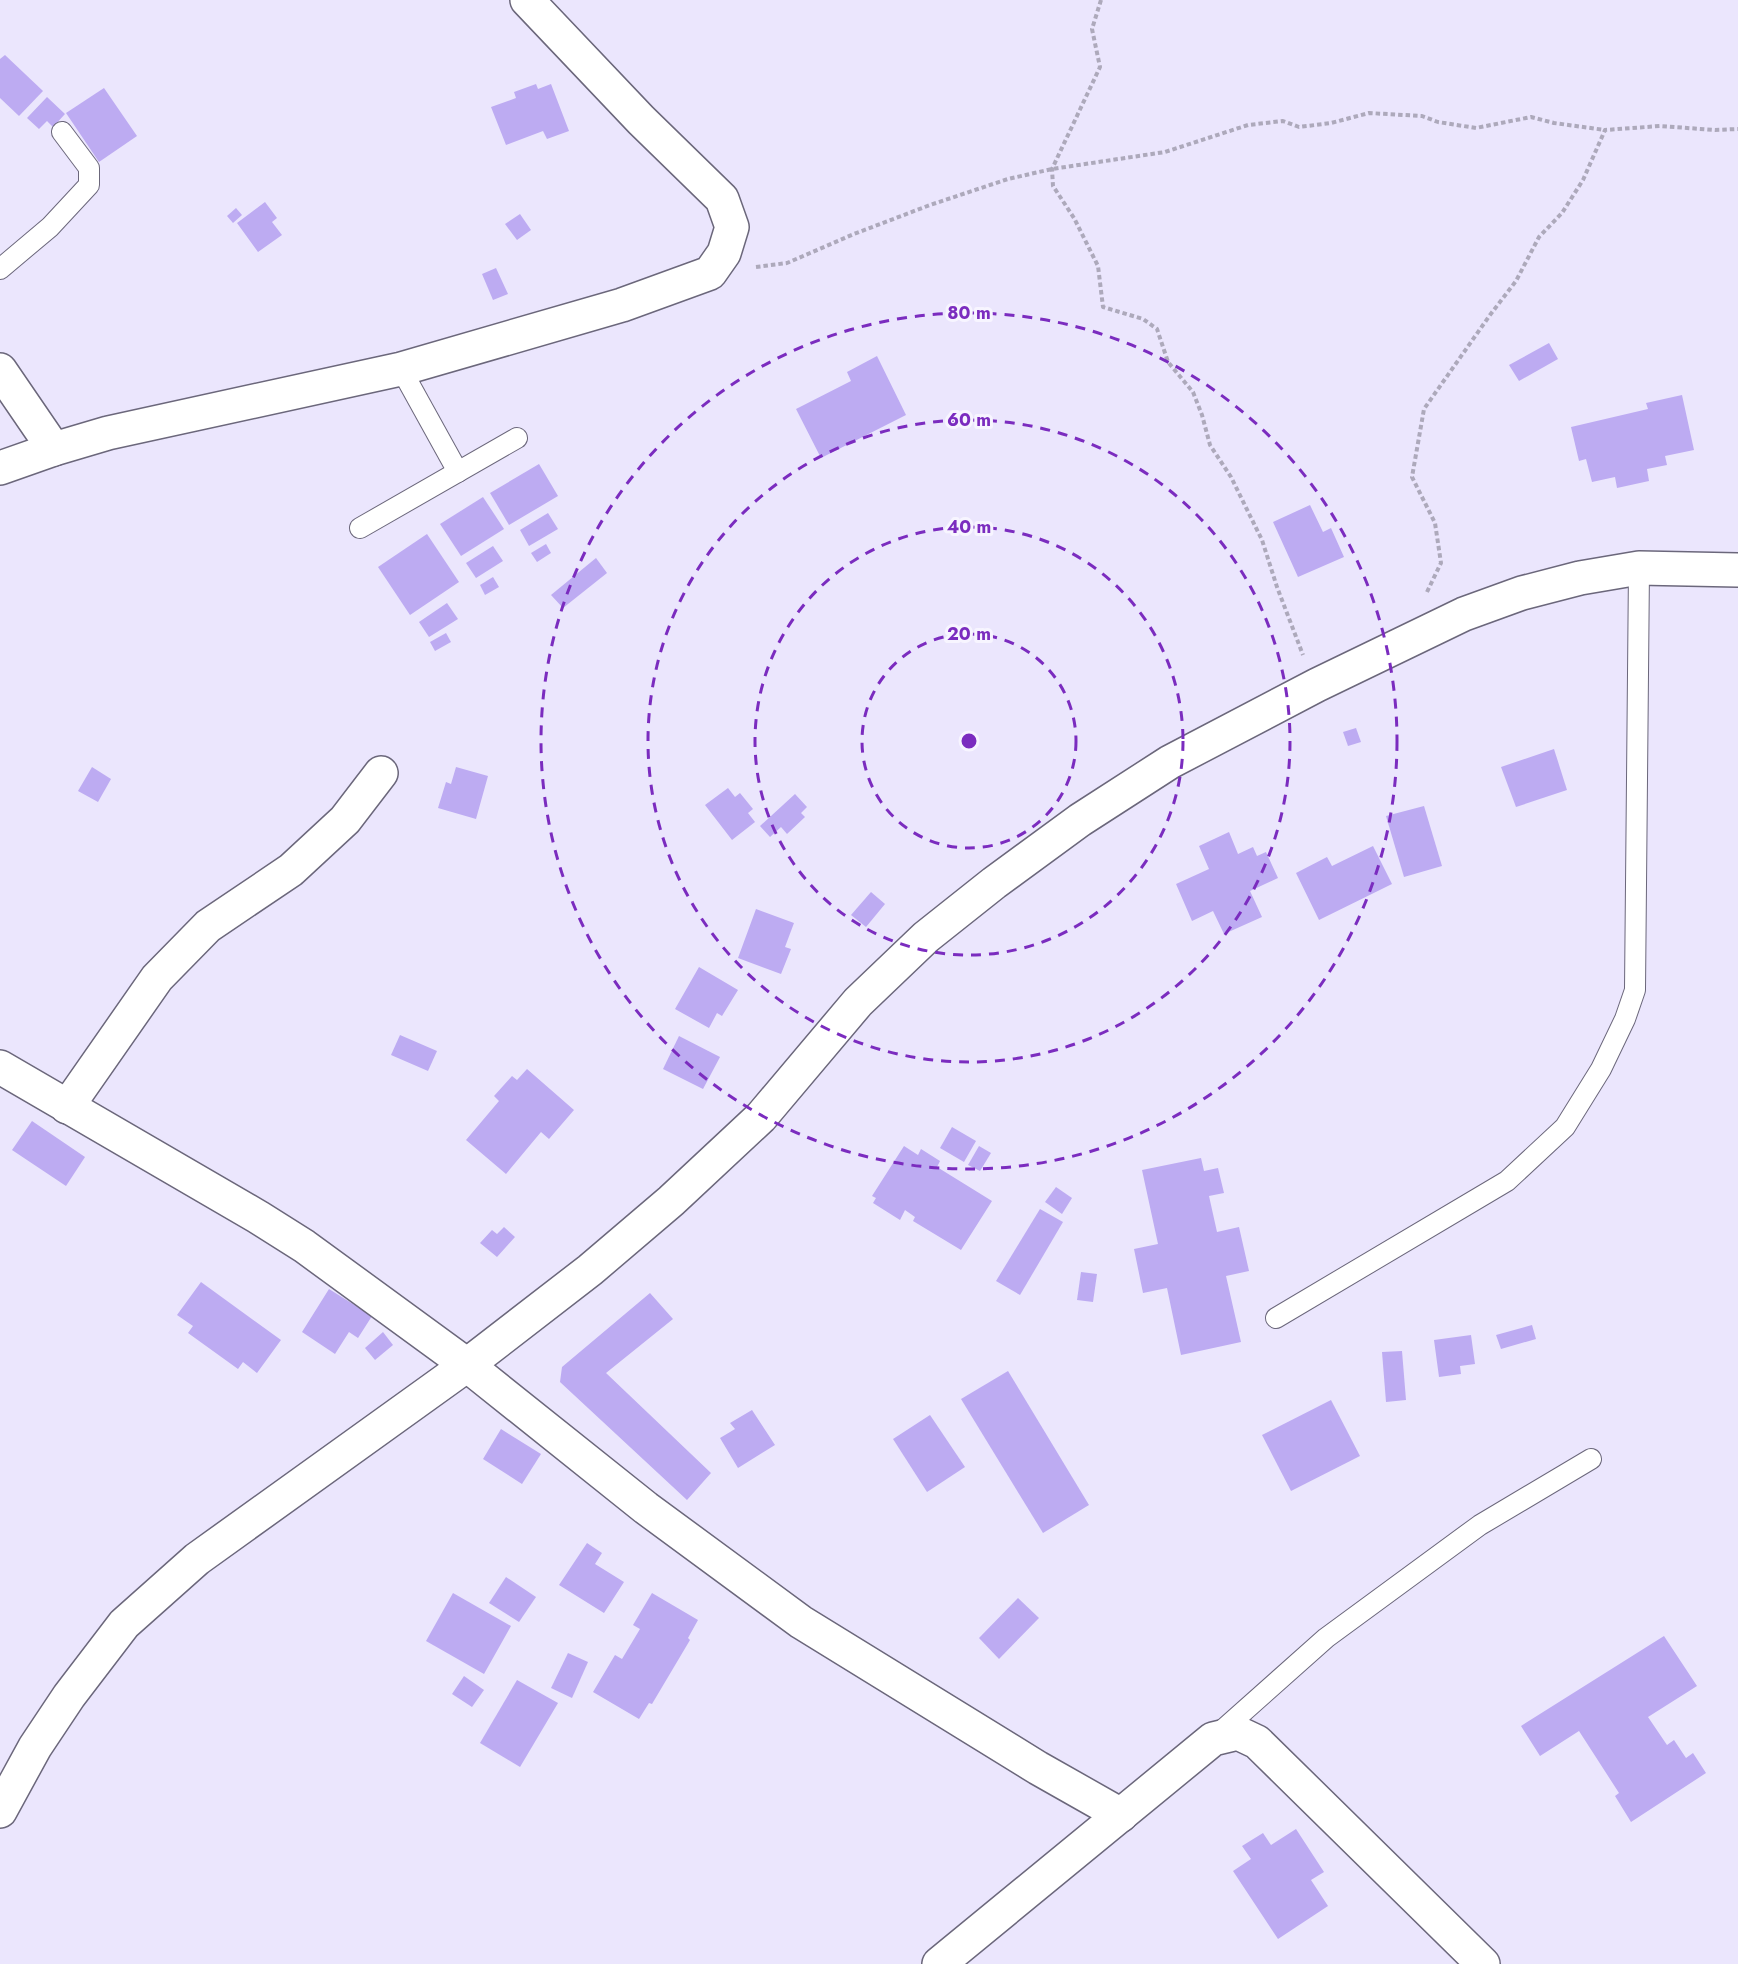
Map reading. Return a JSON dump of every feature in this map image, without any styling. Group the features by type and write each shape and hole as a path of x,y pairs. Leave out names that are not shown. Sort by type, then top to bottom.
{"street":[{"path":"0,468 108,433 401,369 622,305 710,273 724,253 732,227 722,199 633,112 527,0"},
{"path":"0,370 54,449"},
{"path":"0,1811 35,1747 63,1704 124,1624 197,1559 467,1365 590,1269 671,1201 761,1117 858,1002 926,937 994,883 1080,820 1170,762 1317,686 1464,615 1522,593 1580,578 1639,568 1738,570"},
{"path":"67,1107 157,978 207,926 291,870 345,820 381,773"},
{"path":"0,1067 304,1246 467,1365 646,1508 801,1622 1038,1768 1121,1815"},
{"path":"939,1964 1213,1739 1238,1733 1257,1742 1483,1964"}],"lane":[{"path":"0,269 50,227 89,185 89,168 62,132"},
{"path":"401,369 458,472"},
{"path":"360,528 517,438"},
{"path":"1276,1318 1507,1181 1565,1127 1601,1068 1625,1019 1635,990 1639,568"},
{"path":"1213,1739 1336,1631 1480,1525 1591,1459"}],"path":[{"path":"1101,0 1092,29 1100,68 1052,170 1053,186 1074,218 1098,266 1103,307 1143,319 1157,329 1168,362 1192,392 1202,415 1210,445 1231,477 1262,540 1298,643 1317,686"},
{"path":"710,273 787,263 930,205 1008,179 1166,152 1248,125 1283,121 1299,127 1332,123 1369,113 1422,116 1438,122 1476,128 1531,117 1605,130 1660,126 1715,130 1738,129"},
{"path":"1410,641 1417,614 1441,563 1435,523 1412,477 1424,409 1516,281 1539,237 1562,213 1583,180 1605,130"}],"building":[{"path":"5,55 43,91 19,116 0,98 0,59"},
{"path":"536,84 538,89 551,84 569,131 547,139 543,131 506,145 491,107 516,98 514,92"},
{"path":"104,88 137,136 99,162 66,113"},
{"path":"47,97 65,114 53,127 47,121 39,129 27,118"},
{"path":"265,202 277,218 272,222 282,235 258,252 237,223"},
{"path":"236,208 242,215 233,223 227,216"},
{"path":"520,214 531,230 517,240 505,224"},
{"path":"496,268 508,294 493,300 482,274"},
{"path":"1549,343 1558,359 1519,381 1509,365"},
{"path":"877,356 906,415 821,458 796,409 851,381 847,372"},
{"path":"1682,395 1694,450 1665,456 1667,465 1647,469 1649,481 1617,488 1615,477 1592,482 1586,459 1579,461 1571,427 1648,409 1646,403"},
{"path":"539,464 558,496 509,525 490,493"},
{"path":"483,497 504,529 461,556 440,524"},
{"path":"1310,505 1323,532 1331,528 1344,557 1298,577 1273,522"},
{"path":"548,513 558,529 529,546 520,530"},
{"path":"427,534 459,582 410,615 378,567"},
{"path":"546,544 551,553 537,562 531,553"},
{"path":"493,546 503,561 476,578 466,563"},
{"path":"596,558 607,573 563,608 551,595"},
{"path":"493,577 499,587 485,595 480,585"},
{"path":"447,603 458,619 429,637 419,622"},
{"path":"446,633 451,642 435,651 430,642"},
{"path":"1356,728 1361,742 1348,746 1343,732"},
{"path":"1554,749 1567,790 1516,807 1501,767"},
{"path":"92,767 111,779 98,802 78,791"},
{"path":"456,767 488,776 476,819 438,808 446,782 451,784"},
{"path":"728,788 735,797 740,793 753,809 748,813 755,822 732,840 705,805"},
{"path":"795,794 807,807 801,813 805,817 787,834 781,827 770,837 760,826"},
{"path":"1424,806 1442,866 1404,877 1386,816"},
{"path":"1229,832 1238,854 1253,847 1257,856 1266,852 1278,878 1250,891 1262,917 1224,934 1213,911 1192,921 1176,884 1209,869 1199,846"},
{"path":"1373,846 1392,884 1319,920 1296,873 1327,857 1332,866"},
{"path":"871,892 885,904 866,927 851,915"},
{"path":"756,909 794,923 785,947 791,949 781,974 738,958"},
{"path":"699,967 738,990 722,1016 717,1013 709,1028 675,1009"},
{"path":"400,1035 437,1051 428,1071 391,1055"},
{"path":"679,1036 720,1057 703,1089 663,1069"},
{"path":"527,1069 574,1110 549,1139 541,1132 506,1174 466,1140 499,1101 494,1096 512,1076 517,1080"},
{"path":"32,1121 85,1157 66,1186 12,1150"},
{"path":"952,1127 976,1141 964,1162 940,1148"},
{"path":"904,1146 918,1155 921,1149 940,1161 937,1167 992,1201 961,1250 913,1221 915,1217 905,1210 900,1220 873,1203 876,1198 872,1196"},
{"path":"979,1146 991,1153 980,1171 968,1165"},
{"path":"1201,1158 1204,1171 1218,1168 1224,1193 1209,1196 1217,1232 1239,1227 1249,1271 1226,1276 1241,1342 1181,1355 1167,1288 1143,1293 1134,1249 1158,1244 1142,1170"},
{"path":"1056,1187 1072,1198 1062,1214 1045,1202"},
{"path":"1040,1209 1063,1222 1020,1295 996,1281"},
{"path":"504,1227 515,1237 497,1257 480,1243 492,1230 497,1234"},
{"path":"1081,1272 1097,1274 1093,1302 1077,1300"},
{"path":"201,1282 281,1340 257,1373 243,1362 238,1369 188,1333 193,1326 177,1315"},
{"path":"329,1289 372,1316 358,1338 349,1332 335,1354 302,1332"},
{"path":"650,1293 673,1319 606,1373 711,1473 687,1500 560,1382 562,1367"},
{"path":"1532,1325 1536,1339 1501,1349 1496,1335"},
{"path":"383,1332 393,1345 375,1360 365,1348"},
{"path":"1471,1335 1475,1364 1460,1366 1461,1374 1439,1377 1434,1340"},
{"path":"1402,1351 1406,1400 1386,1402 1382,1352"},
{"path":"1008,1371 1089,1505 1043,1533 961,1399"},
{"path":"1331,1400 1360,1456 1291,1491 1262,1435"},
{"path":"752,1410 775,1445 738,1468 720,1438 735,1429 730,1423"},
{"path":"930,1415 965,1467 927,1492 893,1439"},
{"path":"501,1429 541,1454 522,1484 483,1459"},
{"path":"587,1543 602,1553 595,1564 624,1582 604,1613 559,1585"},
{"path":"506,1577 536,1597 519,1622 489,1603"},
{"path":"453,1593 511,1626 484,1674 426,1641"},
{"path":"652,1593 698,1620 688,1638 690,1640 652,1704 649,1703 639,1719 593,1692 615,1655 622,1659 640,1629 633,1625"},
{"path":"1018,1598 1039,1618 999,1659 979,1638"},
{"path":"1664,1636 1697,1686 1648,1717 1667,1745 1674,1740 1686,1758 1693,1753 1706,1773 1631,1822 1615,1796 1619,1793 1579,1731 1540,1756 1521,1726"},
{"path":"568,1653 588,1662 572,1698 551,1688"},
{"path":"464,1676 484,1690 472,1707 452,1694"},
{"path":"517,1680 558,1703 520,1767 480,1743"},
{"path":"1296,1829 1324,1872 1311,1880 1328,1906 1278,1939 1233,1871 1251,1859 1242,1846 1263,1833 1271,1845"}]}
